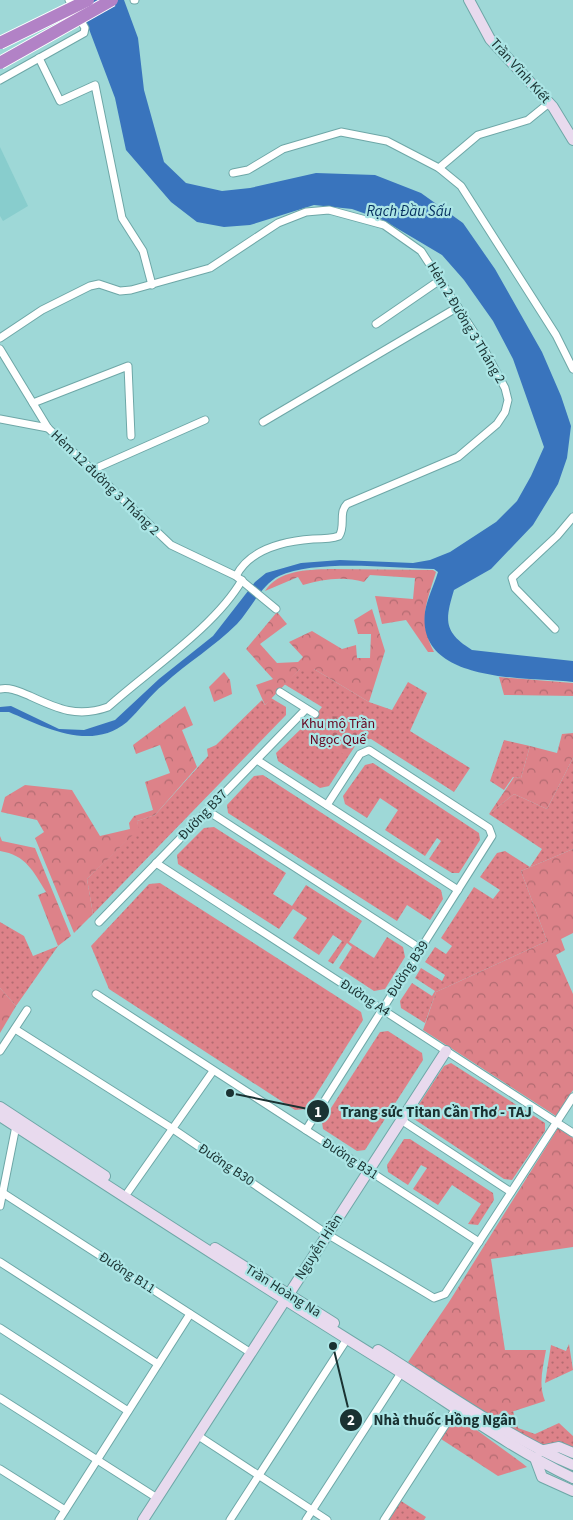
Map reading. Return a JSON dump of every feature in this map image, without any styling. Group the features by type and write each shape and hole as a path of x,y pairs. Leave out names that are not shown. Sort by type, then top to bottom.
{"highway":[{"path":"0,43 88,0"},
{"path":"0,63 112,0"}],"main road":[{"name":"Trần Vĩnh Kiết","path":"470,0 490,39 549,103 573,140"},
{"name":"Nguyễn Hiền","path":"143,1520 446,1051"},
{"name":"Trần Hoàng Na","path":"0,1106 455,1410 538,1454 573,1465"},
{"name":"Trần Hoàng Na","path":"0,1116 286,1298 538,1454 572,1478"},
{"path":"573,1453 559,1446 538,1454 542,1476 573,1491"}],"street":[{"path":"0,37 70,1 86,28 84,32 0,80"},
{"path":"39,58 60,101 95,85 122,218 143,251 152,285"},
{"path":"439,168 478,135 528,120 549,103"},
{"path":"233,173 248,170 283,149 342,132 387,141 439,168 461,186 556,335 573,369"},
{"name":"Hẻm 2 Đường 3 Tháng 2","path":"0,338 42,310 90,286 99,284 126,291 210,268 278,223 306,212 329,210 384,225 421,251 479,340 505,388 508,400 506,412 497,424 458,457 347,504 342,512 342,532 339,536 292,541 271,548 253,556 242,564 241,579"},
{"path":"376,324 440,280"},
{"path":"263,422 458,307"},
{"name":"Hẻm 12 đường 3 Tháng 2","path":"0,349 48,428 170,545 241,579 276,609"},
{"path":"33,403 128,366 131,436"},
{"path":"0,419 48,428"},
{"path":"92,470 205,420"},
{"path":"555,629 515,588 512,578 557,536 573,517"},
{"path":"0,689 14,689 77,714 94,713 108,708 200,630 233,596 241,579"},
{"path":"280,692 315,714"},
{"name":"Đường B37","path":"99,922 306,709"},
{"name":"Đường B39","path":"306,1130 492,839 489,828 369,750 360,754 327,805"},
{"path":"257,760 458,890"},
{"path":"208,810 421,949"},
{"name":"Đường A4","path":"156,863 573,1133"},
{"name":"Đường B31","path":"96,994 479,1242"},
{"path":"0,1051 27,1010"},
{"name":"Đường B30","path":"15,1028 173,1129 327,1234 430,1297 438,1298 445,1294 479,1242"},
{"path":"128,1192 213,1071"},
{"path":"479,1242 573,1097"},
{"path":"401,1120 511,1192"},
{"path":"0,1206 16,1126"},
{"name":"Đường B11","path":"3,1193 251,1353"},
{"path":"0,1262 158,1364"},
{"path":"59,1520 190,1314"},
{"path":"0,1328 128,1411"},
{"path":"230,1520 347,1339"},
{"path":"306,1520 401,1373"},
{"path":"0,1398 157,1498"},
{"path":"384,1520 455,1410"},
{"path":"197,1436 327,1520"},
{"path":"0,1469 65,1510"}],"shaded area":[{"path":"0,147 28,206 3,221 0,216"}],"green space":[{"path":"330,569 433,570 436,572 425,612 426,630 434,652 428,652 406,620 382,624 375,596 413,599 415,578 370,575 364,582 333,579 303,585 298,577 265,591 271,584 285,575 294,572"},
{"path":"372,609 385,651 369,702 314,669 300,669 265,705 256,685 273,679 246,649 277,612 287,624 260,644 277,663 298,662 303,657 289,642 312,631 342,649 356,645 357,658 370,658 371,634 358,634 354,620"},
{"path":"300,669 314,669 369,702 392,710 408,682 427,693 410,731 470,768 454,792 371,739 360,740 357,743 329,786 320,788 278,761 276,753 305,725 308,725 322,707 284,684"},
{"path":"224,672 230,680 232,694 214,702 209,687"},
{"path":"499,677 573,683 573,696 504,695"},
{"path":"271,698 286,707 286,715 93,914 87,879 138,829 137,821 155,815 208,756 207,749 216,745 262,700 265,705"},
{"path":"185,706 193,725 182,730 197,767 155,815 137,821 139,829 87,879 93,914 74,933 35,838 44,832 37,820 1,812 5,797 25,785 72,790 100,836 130,829 129,823 134,816 153,810 145,782 170,773 160,745 136,754 133,745"},
{"name":"Khu mộ Trần Ngọc Quế","path":"326,716 347,720 356,732 358,738 346,756 314,734"},
{"path":"573,733 573,758 547,809 514,794 489,814 514,777 521,778 530,746 557,753 562,734"},
{"path":"504,740 530,746 521,778 513,777 504,790 490,781"},
{"path":"573,758 573,849 521,871 547,941 436,992 425,1023 401,1008 400,1001 412,983 432,996 435,991 415,978 421,968 442,981 445,975 425,962 435,947 446,954 452,946 441,938 474,887 493,899 500,890 480,877 497,853 505,851 530,867 542,849 489,814 514,794 547,809"},
{"path":"373,763 479,833 480,840 459,873 452,873 429,859 441,841 437,838 425,856 385,830 398,810 380,798 367,818 345,804 343,796 365,765"},
{"path":"263,775 441,890 443,899 430,920 407,905 397,921 228,813 227,805 254,776"},
{"path":"214,827 286,873 273,894 292,906 306,885 362,921 349,942 374,958 387,937 403,947 405,957 385,989 374,991 339,968 352,947 347,943 333,964 328,961 342,941 333,935 319,955 293,938 307,918 293,909 279,929 178,864 177,855 204,828"},
{"path":"0,836 2,841 35,848 71,936 58,946 38,895 46,892 33,871 23,860 0,851"},
{"path":"573,849 573,933 561,939 565,950 556,955 573,994 573,1090 556,1116 423,1030 436,992 547,941 521,871"},
{"path":"160,883 361,1012 363,1020 307,1109 295,1110 109,989 91,946 149,884"},
{"path":"0,922 24,936 33,956 58,946 16,1006 0,988"},
{"path":"0,988 16,1006 0,1033"},
{"path":"388,1031 422,1053 423,1060 365,1150 357,1151 323,1129 322,1122 380,1032"},
{"path":"451,1063 545,1123 545,1131 512,1180 504,1179 414,1119 414,1112 444,1066"},
{"path":"558,1128 573,1138 573,1247 491,1259 505,1350 546,1350 541,1382 545,1401 489,1419 408,1362 449,1302"},
{"path":"404,1139 410,1139 493,1193 494,1200 478,1225 468,1224 481,1204 452,1185 438,1205 413,1189 427,1168 421,1165 408,1185 388,1172 387,1165"},
{"path":"569,1344 573,1370 545,1383 551,1345 566,1351"},
{"path":"513,1411 518,1428 535,1434 559,1423 573,1436 573,1460 489,1419"},
{"path":"456,1415 527,1467 498,1476 441,1439"},
{"path":"401,1501 426,1517 424,1520 389,1520"}],"water":[{"name":"Rạch Đầu Sấu","path":"78,0 124,0 138,38 144,90 164,162 186,183 222,191 250,188 316,173 375,175 421,193 463,223 495,269 542,352 561,396 571,426 567,458 558,484 533,525 491,569 454,590 449,610 449,624 451,631 456,637 472,650 573,661 573,682 504,677 479,672 456,664 438,653 427,635 425,612 438,572 434,569 333,566 295,571 273,580 261,591 237,624 220,640 159,688 127,722 113,731 83,736 68,734 52,730 9,712 0,712 0,707 11,706 59,729 84,730 115,720 159,679 213,636 255,582 266,573 301,563 340,560 413,563 430,560 450,552 496,522 517,501 544,447 513,359 493,321 464,280 442,255 383,220 352,209 314,205 250,225 224,227 197,222 171,202 126,150 115,98"}],"place":[{"name":"Trang sức Titan Cần Thơ - TAJ","path":"230,1093"},
{"name":"Nhà thuốc Hồng Ngân","path":"333,1346"}]}
